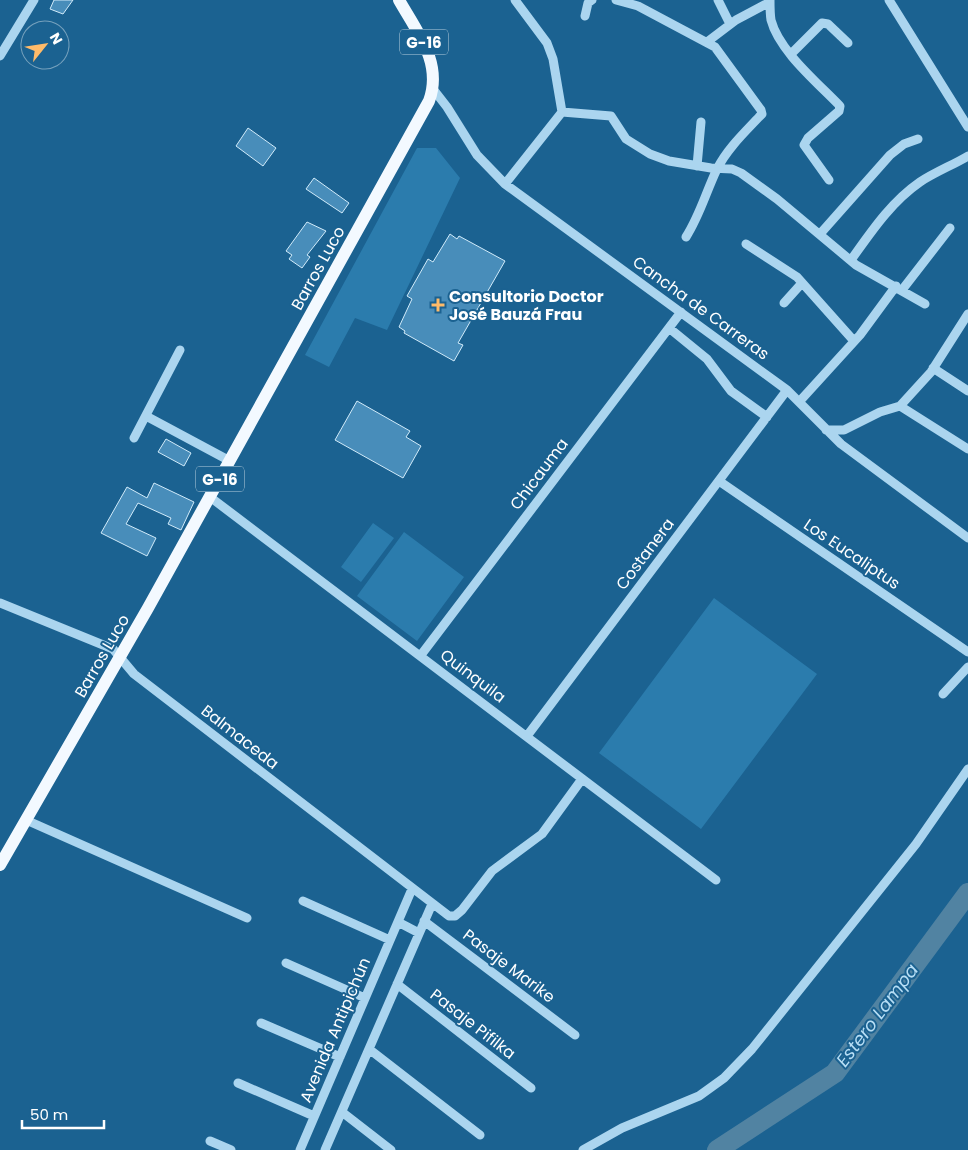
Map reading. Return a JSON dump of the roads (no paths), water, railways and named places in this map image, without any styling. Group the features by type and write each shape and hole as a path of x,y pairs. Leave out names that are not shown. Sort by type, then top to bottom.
{"main road":[{"name":"G-16","path":"399,0 429,52 433,66 433,89"},
{"name":"Barros Luco","path":"0,865 120,658 210,497 426,107 433,89"}],"street":[{"path":"0,56 34,0"},
{"path":"505,184 562,112 553,59 546,43 515,0"},
{"path":"585,16 588,3 592,0"},
{"path":"616,0 639,3 707,42 724,56 762,114 730,148 718,169 696,221 686,237"},
{"path":"718,0 730,24"},
{"path":"889,0 968,127"},
{"path":"707,42 730,24 770,1 771,19 778,36 791,54 841,108 808,138 804,145 829,180"},
{"path":"791,54 822,23 828,24 848,43"},
{"name":"Cancha de Carreras","path":"433,89 447,107 477,154 505,184 787,390 826,430 852,453 968,538"},
{"path":"562,112 611,116 614,118 621,134 632,144 650,154 669,161 718,169 732,169 741,173 851,260 925,304"},
{"path":"697,166 701,122"},
{"path":"820,234 890,154 904,144 918,139"},
{"path":"851,260 882,218 905,194 928,177 968,156"},
{"path":"799,402 854,341 950,228"},
{"path":"746,244 786,268 802,282 854,341"},
{"path":"784,303 802,282"},
{"name":"Chicauma","path":"421,655 681,312"},
{"path":"826,430 844,430 880,412 900,406 916,391 934,368 968,314"},
{"path":"668,328 707,359 731,391 767,417"},
{"path":"134,438 180,350"},
{"path":"934,368 968,391"},
{"name":"Costanera","path":"527,736 787,390"},
{"path":"900,406 968,449"},
{"path":"146,416 230,461"},
{"name":"Los Eucaliptus","path":"719,481 968,652"},
{"name":"Quinquila","path":"210,497 716,880"},
{"name":"Balmaceda","path":"0,603 109,647 134,674 446,915 451,916 462,910 499,865 524,849 542,834 582,779"},
{"path":"944,694 968,667"},
{"path":"583,1150 622,1128 698,1096 724,1078 752,1049 916,844 968,768"},
{"path":"26,820 247,918"},
{"name":"Avenida Antipichún","path":"300,1150 412,889"},
{"path":"302,901 390,940"},
{"path":"325,1150 432,904"},
{"name":"Pasaje Marike","path":"424,921 575,1035"},
{"path":"398,922 419,933"},
{"path":"286,963 365,998"},
{"name":"Pasaje Pifilka","path":"397,984 531,1088"},
{"path":"261,1023 340,1057"},
{"path":"369,1048 480,1135"},
{"path":"238,1083 314,1116"},
{"path":"342,1112 391,1150"},
{"path":"210,1141 231,1150"}],"waterway":[{"name":"Estero Lampa","path":"717,1150 835,1073 968,893"}],"place":[{"name":"Consultorio Doctor José Bauzá Frau","path":"438,305"}]}
